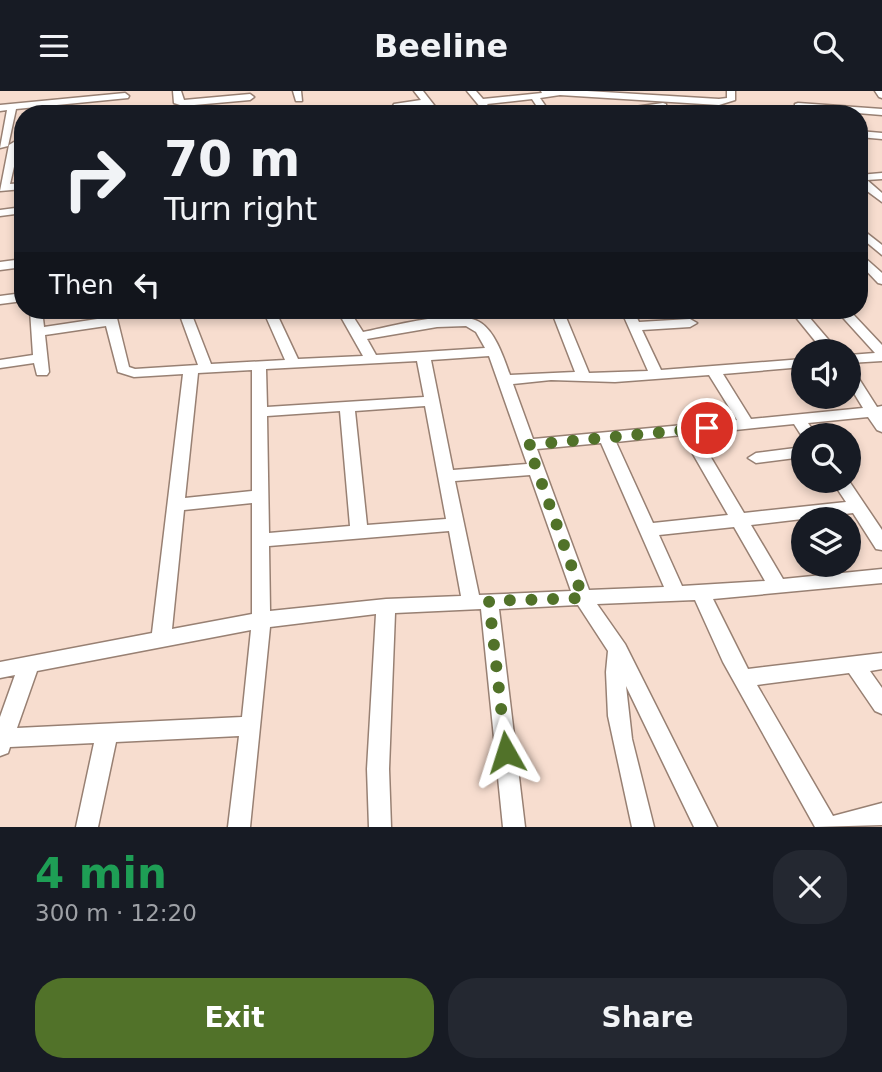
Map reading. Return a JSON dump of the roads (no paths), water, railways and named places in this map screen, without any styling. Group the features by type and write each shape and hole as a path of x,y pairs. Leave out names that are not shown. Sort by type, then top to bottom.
{"street":[{"path":"177,91 178,102 207,96 250,98"},
{"path":"418,91 430,105"},
{"path":"471,91 484,105"},
{"path":"545,91 673,95 699,101"},
{"path":"665,105 728,101 733,97 731,91"},
{"path":"481,102 565,92"},
{"path":"577,93 589,105"},
{"path":"535,97 541,105"},
{"path":"36,105 125,98"},
{"path":"405,105 428,102"},
{"path":"0,108 12,107 7,126 10,145 2,188"},
{"path":"7,126 14,126"},
{"path":"868,187 882,199"},
{"path":"868,238 882,251"},
{"path":"868,267 882,280"},
{"path":"0,364 41,365 37,319"},
{"path":"38,332 93,319"},
{"path":"111,319 126,372 259,367 494,352"},
{"path":"161,640 175,505 199,370 186,319"},
{"path":"273,319 293,365"},
{"path":"349,319 372,360"},
{"path":"428,319 431,324"},
{"path":"561,319 584,377"},
{"path":"631,319 657,376"},
{"path":"804,319 821,339"},
{"path":"850,319 882,355"},
{"path":"359,337 431,324 454,322 476,325 494,352 506,380 583,598 618,650 706,827"},
{"path":"634,325 690,323"},
{"path":"861,358 882,355"},
{"path":"423,356 456,524 480,601 514,827"},
{"path":"506,380 551,376 657,376 791,364"},
{"path":"239,827 261,620 259,367"},
{"path":"714,371 747,424"},
{"path":"861,390 877,412 882,427"},
{"path":"260,412 431,401"},
{"path":"347,407 359,533"},
{"path":"528,445 877,412"},
{"path":"798,419 801,423"},
{"path":"687,430 778,587"},
{"path":"607,438 676,594"},
{"path":"756,458 791,454"},
{"path":"446,476 537,469"},
{"path":"848,493 857,507"},
{"path":"175,505 260,496"},
{"path":"861,513 882,544"},
{"path":"648,530 791,515"},
{"path":"260,540 456,524"},
{"path":"0,670 261,620 386,606 676,594 882,576"},
{"path":"701,592 743,678 830,827 882,814"},
{"path":"380,827 379,769 386,606"},
{"path":"618,650 613,676 616,705 643,827"},
{"path":"743,678 882,661"},
{"path":"854,664 882,705"},
{"path":"29,665 1,743 107,733 251,726"},
{"path":"87,827 107,733"}]}
